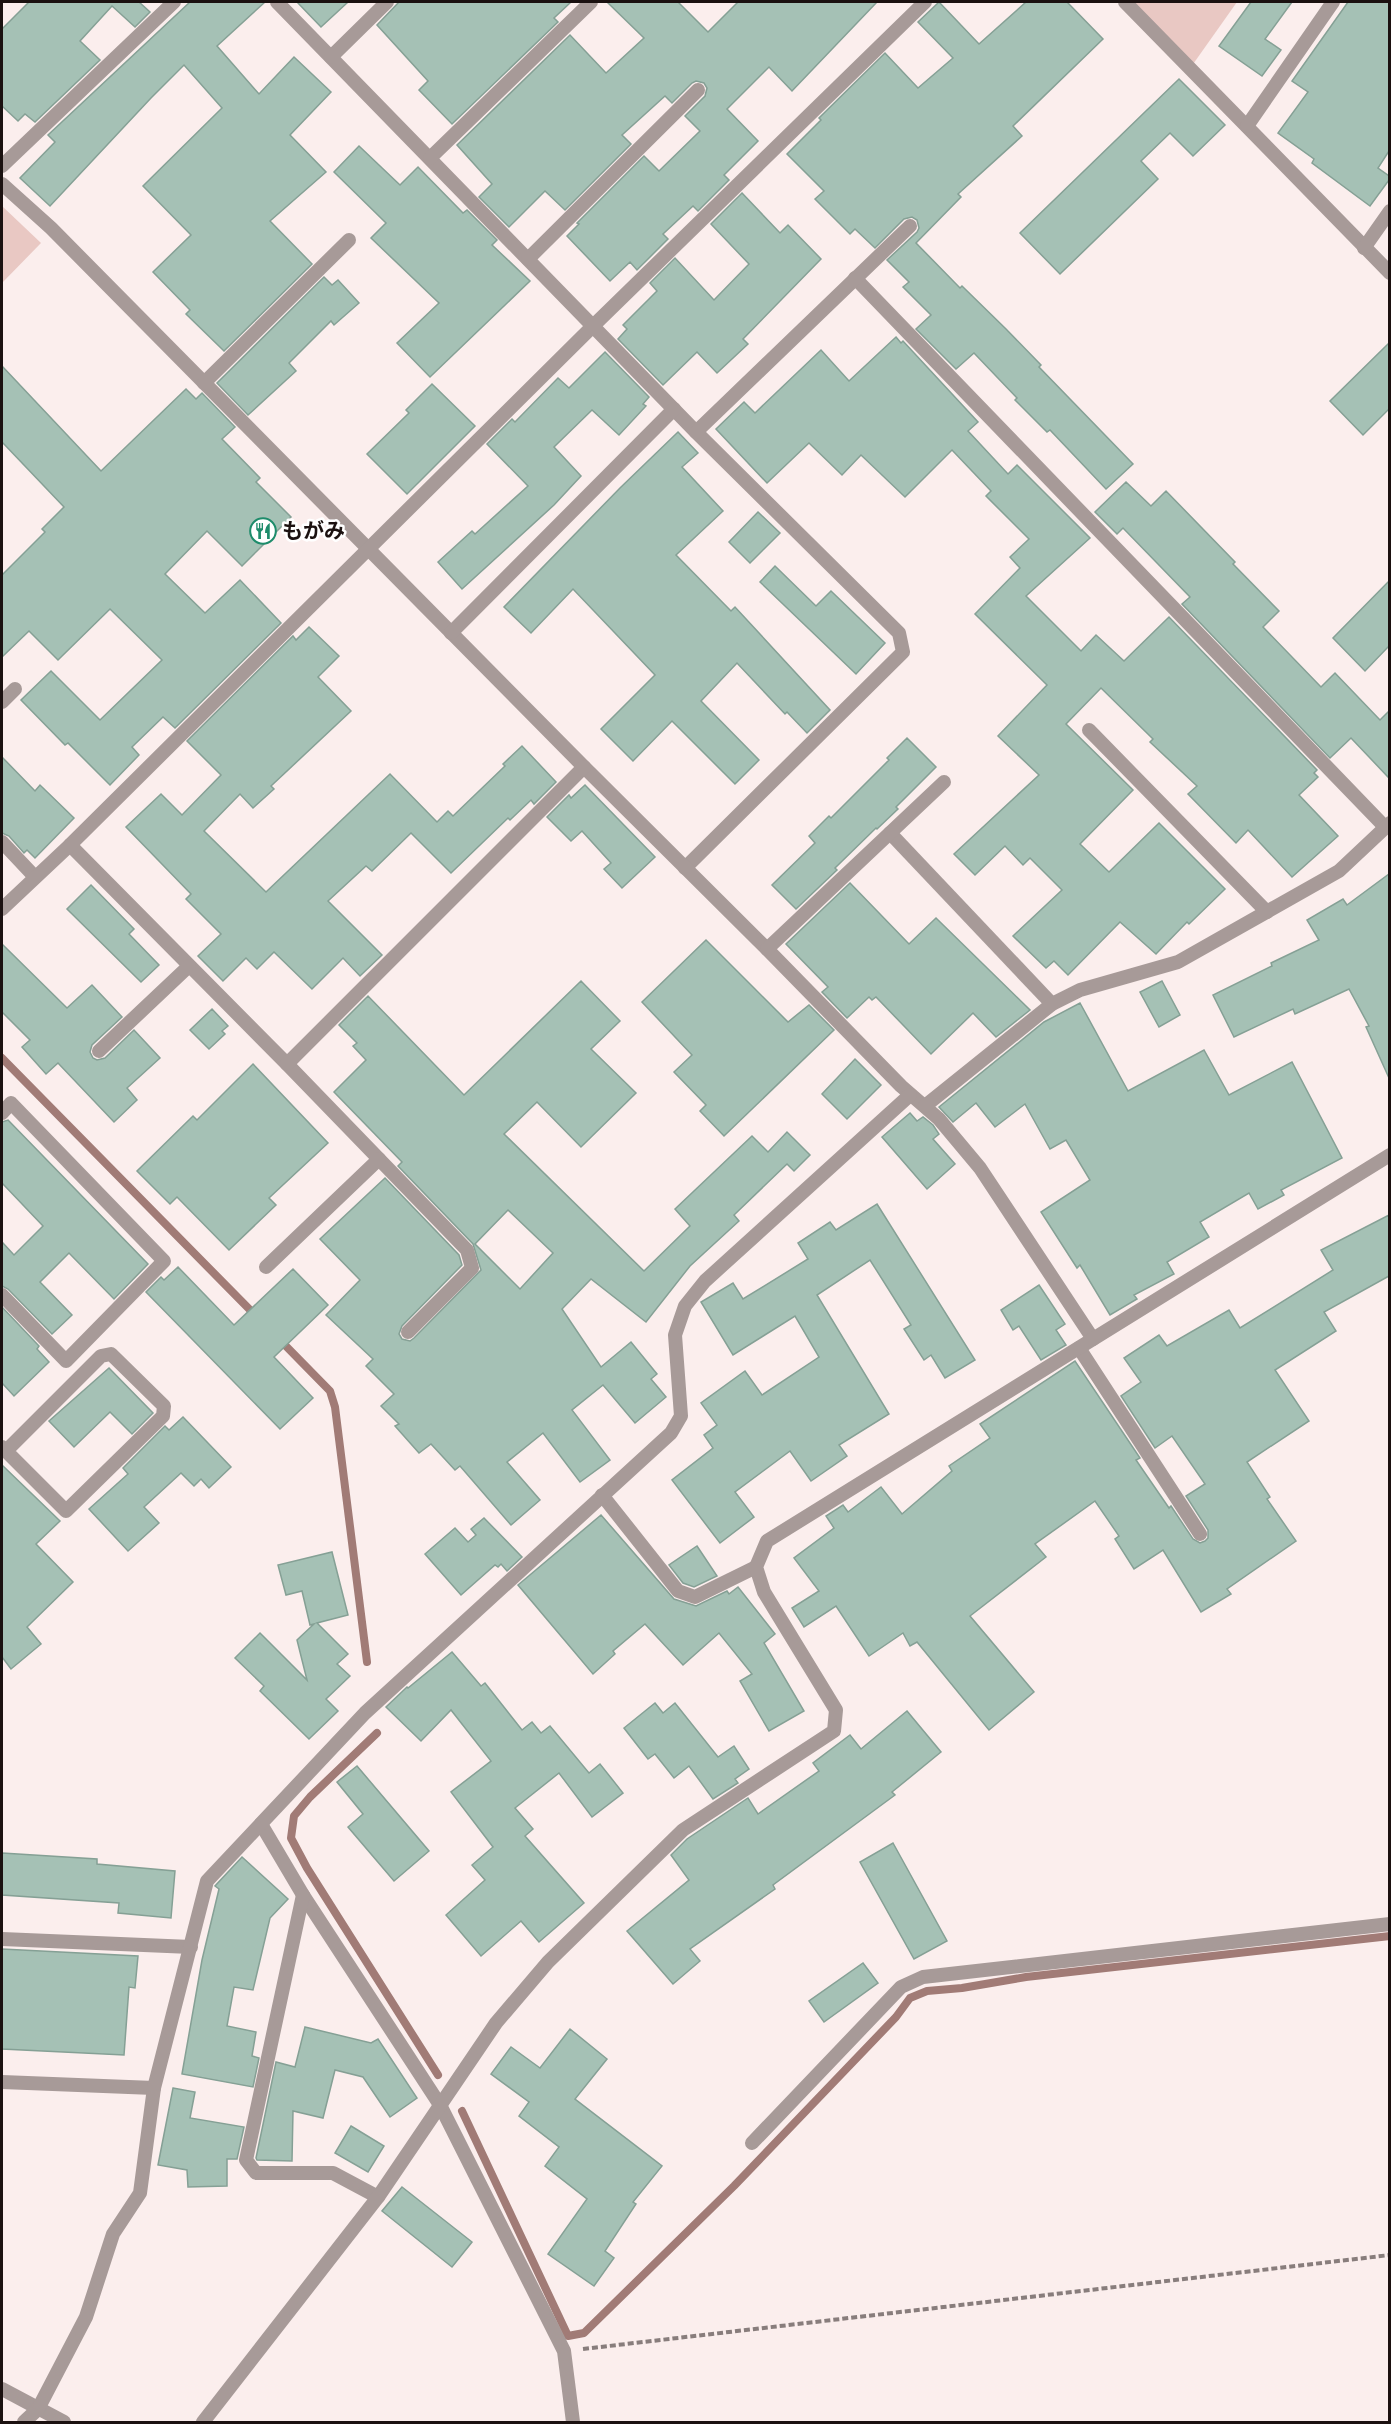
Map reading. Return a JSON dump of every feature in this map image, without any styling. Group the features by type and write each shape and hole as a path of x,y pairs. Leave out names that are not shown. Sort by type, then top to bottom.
{"lane":[{"path":"2,166 174,2"},
{"path":"277,2 696,432 899,633 903,652 685,868"},
{"path":"331,57 387,2"},
{"path":"430,158 591,2"},
{"path":"2,909 70,845 593,326 925,2"},
{"path":"1247,126 1333,2"},
{"path":"1129,3 1389,273"},
{"path":"528,259 698,90"},
{"path":"2,184 51,228 910,1095 939,1119 980,1168 1093,1339"},
{"path":"1364,248 1389,211"},
{"path":"696,432 910,226"},
{"path":"204,383 348,240"},
{"path":"855,278 1387,825 1339,871 1178,962 1080,990 1052,1004 925,1106"},
{"path":"451,633 674,409"},
{"path":"2,702 15,688"},
{"path":"1089,730 1267,912"},
{"path":"287,1064 584,767"},
{"path":"767,949 944,782"},
{"path":"890,833 1052,1004"},
{"path":"2,842 35,877"},
{"path":"70,845 467,1250 472,1268 408,1332"},
{"path":"99,1051 189,966"},
{"path":"24,2422 38,2409 86,2317 113,2234 140,2193 154,2088 207,1881 365,1713 671,1433 681,1416 675,1335 685,1306 705,1281 910,1095"},
{"path":"2,1113 11,1103 164,1261 66,1361 2,1295"},
{"path":"203,2422 378,2197 496,2023 548,1962 683,1830 834,1731 836,1710 764,1592 756,1567 767,1541 1389,1155"},
{"path":"266,1267 379,1159"},
{"path":"86,1340 101,1356"},
{"path":"1079,1348 1200,1534"},
{"path":"111,1354 164,1406 163,1416 66,1511 4,1449 101,1356 111,1354"},
{"path":"602,1495 678,1592 695,1597 756,1567"},
{"path":"261,1824 303,1895 440,2105 564,2351 573,2422"},
{"path":"303,1895 246,2160 256,2173 333,2173 378,2197"},
{"path":"752,2143 901,1987 923,1977 1389,1924"},
{"path":"2,1939 191,1947"},
{"path":"2,2082 154,2088"},
{"path":"2,2389 64,2422"}],"path":[{"path":"564,2351 1389,2255"}],"shaded area":[{"path":"1133,2 1237,2 1191,67"},
{"path":"2,206 41,243 2,283"}],"building":[{"path":"29,2 139,2 150,12 135,27 112,6 80,41 100,60 35,122 25,114 18,121 2,106 2,29"},
{"path":"190,2 265,2 217,46 259,94 294,57 331,92 290,135 326,172 270,221 312,264 224,351 186,314 190,310 153,272 191,235 143,186 222,108 184,65 50,206 20,178 55,142 48,135"},
{"path":"297,2 348,2 321,27"},
{"path":"399,2 571,2 554,18 558,22 452,124 419,90 428,81 377,25"},
{"path":"607,2 678,2 708,32 738,2 877,2 792,91 769,67 727,109 758,141 724,175 729,180 698,211 693,206 663,234 668,239 637,270 630,262 610,281 567,236 579,224 577,223 644,156 659,171 700,131 685,116 705,96 707,88 704,83 696,81 692,83 672,103 665,96 622,135 631,144 565,210 545,191 509,227 479,197 492,184 457,145 570,35 606,73 644,38"},
{"path":"939,2 979,44 1026,2 1067,2 1103,39 1013,126 1022,136 958,194 961,197 916,243 960,288 962,286 1006,329 1041,365 1039,367 1133,464 1106,489 1050,430 1047,432 1015,400 1017,398 974,353 956,369 916,329 931,315 903,287 909,282 887,260 917,232 919,228 917,220 912,217 904,219 875,248 855,229 850,234 815,199 824,191 787,154 821,120 819,118 885,53 918,88 953,58 918,22"},
{"path":"1251,2 1292,2 1265,39 1281,50 1262,76 1219,46"},
{"path":"1348,2 1389,2 1389,151 1378,168 1389,176 1389,180 1370,206 1312,163 1314,159 1278,133 1308,92 1292,81"},
{"path":"1179,79 1225,125 1193,156 1170,133 1141,161 1158,179 1060,274 1020,233"},
{"path":"359,146 400,185 418,167 463,213 467,210 497,240 492,245 530,281 430,377 397,343 439,303 371,238 386,223 334,172"},
{"path":"742,193 780,233 788,225 821,259 743,339 748,344 717,373 697,352 663,385 618,339 627,329 623,325 657,291 650,283 675,258 714,300 749,264 711,224"},
{"path":"324,277 332,285 338,280 359,303 334,325 331,321 289,363 296,371 248,415 217,383"},
{"path":"896,337 901,343 903,341 978,422 968,431 1008,474 1017,465 1090,538 1026,596 1081,651 1096,635 1124,661 1169,617 1317,770 1314,773 1318,777 1299,795 1338,836 1292,877 1248,830 1236,843 1188,794 1197,786 1150,742 1153,739 1101,688 1066,724 1133,790 1080,844 1109,872 1159,823 1225,889 1189,924 1187,922 1156,954 1120,922 1068,975 1054,961 1046,968 1013,936 1062,890 1030,858 1023,865 1005,846 975,875 954,854 1039,775 998,736 1047,685 975,614 1020,568 1010,557 1029,539 986,496 991,491 952,450 905,497 861,455 842,475 809,443 767,483 716,429 744,402 755,413 821,350 849,381"},
{"path":"1389,343 1389,409 1363,435 1330,401"},
{"path":"605,352 649,397 643,404 646,406 619,435 592,410 554,447 581,476 554,505 462,589 438,562 472,531 475,534 528,486 487,444 512,419 515,422 558,378 569,388"},
{"path":"2,366 101,471 186,389 196,399 202,393 235,427 222,439 260,478 256,482 291,517 242,566 207,531 165,574 205,613 240,580 281,623 175,728 163,717 132,747 139,755 110,785 68,743 65,745 21,700 51,671 100,720 162,660 110,609 58,660 29,631 2,657 2,575 45,532 42,529 64,507 2,442"},
{"path":"432,384 475,426 407,494 367,454 409,413 406,410"},
{"path":"678,432 698,453 682,467 723,511 676,555 731,611 735,607 830,710 807,733 787,712 785,714 737,663 701,701 759,760 735,784 672,721 633,761 601,729 655,675 573,589 531,633 504,607"},
{"path":"1126,482 1151,506 1166,491 1235,562 1233,564 1279,611 1263,627 1321,687 1335,673 1380,720 1389,711 1389,778 1351,738 1330,758 1182,604 1190,597 1123,528 1117,534 1095,512"},
{"path":"758,512 780,533 750,563 729,542"},
{"path":"775,566 816,606 831,591 885,643 856,674 760,582"},
{"path":"1389,581 1389,646 1365,671 1333,638"},
{"path":"309,627 339,656 318,677 351,711 271,786 274,789 253,808 240,794 204,831 266,892 390,774 437,822 448,811 453,816 505,766 503,764 522,746 556,782 534,804 531,800 510,820 508,818 451,873 411,833 372,871 366,866 328,901 382,955 360,976 343,958 312,989 274,952 257,969 246,958 223,981 198,956 221,934 186,899 191,894 126,827 161,794 182,815 221,775 187,741 293,636 296,640"},
{"path":"907,738 936,767 896,807 898,809 835,868 837,870 796,909 772,885 815,843 809,836 829,816 831,818 889,760 887,758"},
{"path":"2,757 35,791 40,785 74,818 35,858 27,850 24,853 9,836 2,833"},
{"path":"585,785 655,857 622,888 604,869 611,863 582,831 571,841 547,817 569,795 571,798"},
{"path":"1389,874 1389,1078 1366,1027 1369,1026 1349,989 1295,1014 1293,1009 1234,1037 1213,995 1319,940 1307,920 1343,899 1347,905"},
{"path":"850,883 909,944 936,918 1030,1010 996,1037 973,1013 931,1054 876,997 872,1000 869,997 847,1018 822,992 828,987 786,944"},
{"path":"91,885 134,929 129,934 159,965 141,982 67,909"},
{"path":"706,940 788,1022 809,1005 834,1030 724,1136 700,1111 706,1105 674,1072 692,1055 642,1002"},
{"path":"2,944 67,1008 92,985 122,1017 92,1045 90,1052 93,1058 97,1060 105,1058 134,1030 160,1058 127,1088 137,1100 114,1122 58,1063 46,1074 22,1047 30,1040 2,1012"},
{"path":"581,981 620,1021 591,1049 636,1093 581,1147 537,1102 504,1134 644,1271 690,1226 675,1209 752,1136 768,1152 787,1132 810,1155 794,1171 787,1164 734,1215 739,1221 690,1266 646,1322 591,1279 562,1309 601,1367 631,1342 657,1374 651,1379 666,1397 635,1423 603,1385 572,1410 610,1460 580,1482 543,1433 507,1462 540,1500 511,1525 460,1466 455,1470 431,1444 419,1453 395,1426 399,1424 381,1406 394,1394 366,1366 373,1359 326,1315 360,1280 320,1239 385,1178 459,1255 462,1265 402,1326 399,1334 402,1339 410,1341 414,1338 481,1270 473,1244 398,1166 402,1162 334,1092 366,1060 353,1046 357,1043 339,1025 368,996 464,1095","holes":["508,1210 553,1253 520,1289 475,1244"]},
{"path":"1162,981 1180,1015 1159,1027 1140,992"},
{"path":"1080,1003 1128,1091 1204,1050 1229,1095 1292,1062 1342,1158 1281,1190 1284,1195 1258,1209 1249,1193 1200,1222 1209,1237 1167,1262 1174,1274 1134,1295 1137,1299 1110,1315 1080,1265 1077,1268 1041,1212 1090,1180 1066,1140 1050,1149 1025,1104 995,1127 976,1103 953,1122 939,1107 1044,1022"},
{"path":"212,1009 228,1026 222,1031 225,1034 209,1049 190,1030"},
{"path":"855,1059 881,1085 847,1119 822,1094"},
{"path":"253,1064 328,1143 269,1198 276,1205 229,1250 177,1197 170,1204 137,1171 193,1116 197,1120"},
{"path":"910,1113 917,1121 923,1117 933,1125 939,1134 933,1139 955,1164 927,1189 882,1137"},
{"path":"8,1120 148,1264 114,1299 69,1253 40,1282 72,1315 52,1334 8,1289 2,1286 2,1242 14,1255 43,1226 2,1183 2,1122"},
{"path":"877,1204 975,1360 945,1378 931,1355 924,1360 904,1329 911,1325 870,1260 817,1295 889,1414 839,1445 847,1456 811,1481 790,1451 735,1492 754,1517 720,1543 672,1480 713,1448 704,1435 717,1425 701,1403 745,1371 762,1395 819,1357 795,1316 733,1355 701,1302 733,1283 743,1299 808,1259 798,1243 830,1222 836,1230"},
{"path":"1389,1215 1389,1276 1324,1312 1336,1331 1275,1370 1309,1421 1247,1462 1270,1497 1267,1499 1296,1541 1227,1589 1231,1594 1201,1612 1163,1550 1134,1569 1115,1539 1119,1536 1095,1501 1035,1544 1046,1557 970,1616 1034,1692 989,1730 917,1642 910,1646 903,1633 869,1656 836,1606 804,1627 792,1608 819,1591 794,1558 834,1528 826,1516 843,1505 848,1512 881,1487 902,1514 952,1471 949,1466 990,1438 980,1424 1075,1361 1140,1458 1136,1460 1169,1508 1171,1506 1193,1539 1200,1543 1205,1541 1208,1538 1208,1530 1186,1496 1205,1484 1172,1436 1155,1448 1121,1396 1141,1382 1124,1358 1159,1335 1167,1346 1229,1310 1240,1328 1333,1270 1321,1250"},
{"path":"178,1267 234,1325 293,1269 328,1305 274,1357 313,1398 280,1429 146,1292 161,1277 164,1280"},
{"path":"1039,1285 1065,1324 1056,1330 1066,1345 1041,1360 1019,1326 1013,1330 1001,1310"},
{"path":"2,1307 39,1346 37,1349 49,1362 14,1396 2,1383"},
{"path":"109,1368 153,1413 132,1434 110,1412 74,1447 49,1421"},
{"path":"183,1417 231,1467 209,1488 201,1479 194,1486 181,1473 144,1507 159,1523 128,1551 89,1509 128,1474 123,1468 165,1426 169,1430"},
{"path":"2,1465 60,1521 36,1544 73,1582 27,1627 41,1644 11,1669 2,1657"},
{"path":"601,1515 674,1599 696,1606 727,1591 729,1594 738,1587 775,1634 764,1643 804,1711 769,1731 740,1681 752,1674 719,1633 683,1665 645,1624 613,1651 615,1654 593,1674 518,1585"},
{"path":"484,1518 522,1557 507,1571 501,1564 498,1567 495,1565 461,1595 425,1554 455,1528 468,1542 476,1535 471,1529"},
{"path":"697,1546 717,1576 694,1587 683,1583 669,1565"},
{"path":"332,1552 348,1615 317,1623 348,1654 337,1664 350,1676 326,1699 338,1711 309,1739 260,1691 264,1686 235,1658 260,1633 307,1680 297,1640 314,1624 310,1625 302,1591 286,1595 278,1565"},
{"path":"452,1652 481,1686 485,1683 522,1730 532,1722 541,1733 550,1726 589,1773 600,1764 623,1793 592,1817 559,1773 515,1808 533,1829 525,1836 584,1903 539,1942 521,1921 481,1956 446,1915 485,1880 472,1865 493,1847 451,1792 491,1761 451,1710 421,1741 386,1707 407,1687"},
{"path":"655,1703 663,1713 675,1703 718,1757 734,1746 749,1769 735,1779 738,1783 713,1799 689,1766 674,1778 655,1754 648,1759 624,1728"},
{"path":"907,1711 941,1752 892,1792 895,1795 773,1885 775,1889 690,1949 700,1961 673,1984 627,1931 689,1880 671,1855 687,1839 748,1798 758,1814 819,1771 813,1763 850,1735 861,1749"},
{"path":"357,1766 429,1851 394,1881 348,1827 363,1814 337,1782"},
{"path":"893,1843 947,1941 914,1959 860,1862"},
{"path":"2,1853 97,1859 97,1864 175,1871 171,1918 118,1913 119,1903 2,1895"},
{"path":"242,1857 288,1899 270,1918 253,1990 234,1987 227,2026 256,2032 252,2056 259,2058 253,2087 182,2074 202,1960 219,1889 215,1886"},
{"path":"2,1949 138,1956 135,1988 129,1987 124,2055 2,2049"},
{"path":"863,1963 878,1983 824,2022 809,2001"},
{"path":"305,2027 371,2043 378,2039 417,2098 390,2117 363,2077 335,2070 323,2118 293,2111 292,2161 257,2160 276,2062 295,2067"},
{"path":"570,2029 607,2059 575,2099 662,2166 633,2202 636,2204 605,2251 614,2258 594,2286 548,2254 587,2199 545,2166 559,2147 519,2116 529,2102 491,2074 511,2047 540,2068"},
{"path":"173,2088 195,2092 190,2118 244,2127 237,2159 227,2159 227,2186 188,2187 187,2170 158,2165"},
{"path":"351,2126 384,2146 368,2172 335,2153"},
{"path":"402,2187 472,2242 452,2267 382,2211"}],"waterway":[{"path":"2,1058 256,1316"},
{"path":"278,1338 330,1391 335,1407 367,1662"},
{"path":"377,1733 310,1797 294,1816 291,1838 307,1868 438,2075"},
{"path":"462,2111 568,2336 584,2333 734,2186 896,2017 910,1998 927,1991 962,1988 1026,1977 1390,1936"}],"place":[{"name":"もがみ","path":"263,531"}]}
